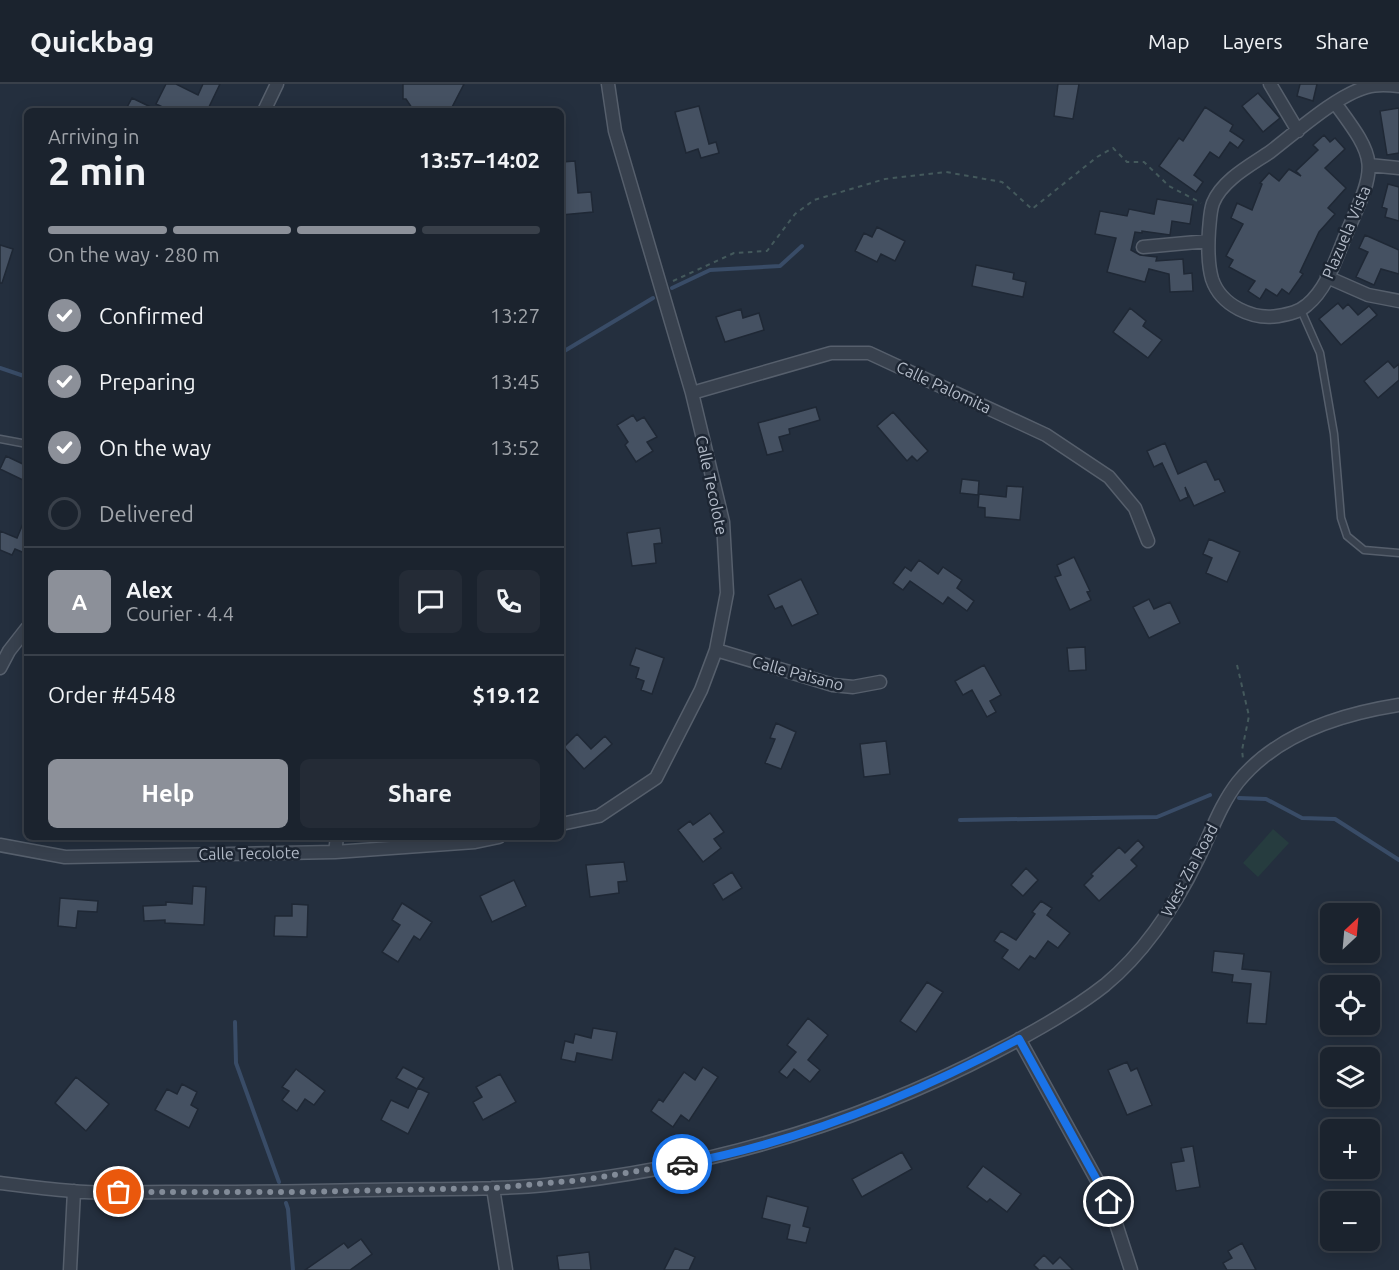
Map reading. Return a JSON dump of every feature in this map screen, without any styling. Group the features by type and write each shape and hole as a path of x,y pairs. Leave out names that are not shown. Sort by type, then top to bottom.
{"street":[{"path":"265,108 277,84"},
{"name":"Calle Tecolote","path":"564,823 599,816 656,778 701,690 716,650 727,593 723,522 692,393 615,131 608,84"},
{"path":"1270,84 1298,131"},
{"path":"1301,309 1268,318 1257,317 1230,303 1213,282 1208,241 1212,208 1218,194 1234,177 1346,96 1369,85 1399,86"},
{"name":"Plazuela Vista","path":"1301,309 1316,296 1327,277 1369,174 1369,158 1363,143 1335,103"},
{"path":"1369,165 1399,168"},
{"path":"1143,247 1208,241"},
{"path":"1327,277 1368,295 1399,301"},
{"name":"Calle Palomita","path":"692,393 831,353 869,352 1046,435 1109,477 1135,508 1148,541"},
{"path":"0,668 9,651 24,632"},
{"name":"Calle Paisano","path":"716,650 833,685 853,687 880,682"},
{"name":"West Zia Road","path":"0,1183 74,1191 300,1192 544,1185 692,1162 804,1132 866,1110 959,1071 1019,1039 1095,993 1119,973 1147,941 1180,895 1222,807 1244,777 1269,754 1307,731 1336,720 1399,705"},
{"path":"335,852 337,840"},
{"name":"Calle Tecolote","path":"0,845 65,857 335,852 485,840"},
{"path":"1019,1039 1109,1202 1131,1270"},
{"path":"494,1188 506,1270"},
{"path":"70,1270 74,1191"}],"lane":[{"path":"1301,309 1320,353 1334,434 1341,518 1347,536 1364,550 1399,553"},
{"path":"0,439 24,443"}],"path":[{"path":"661,286 734,253 767,251 795,214 814,200 885,179 946,172 1002,182 1032,209 1097,157 1113,148 1127,162 1144,162 1169,186 1212,208"},
{"path":"1237,665 1249,716 1242,750 1244,777"}],"green space":[{"path":"1273,829 1289,843 1258,877 1243,863"}],"building":[{"path":"166,84 176,84 198,95 203,84 220,84 208,108 165,108 156,104"},
{"path":"403,84 464,84 452,108 412,108 406,99 403,99"},
{"path":"1058,84 1079,84 1073,119 1054,116"},
{"path":"1300,84 1317,84 1313,101 1297,96"},
{"path":"1258,93 1280,118 1263,132 1242,106"},
{"path":"132,98 153,108 127,108"},
{"path":"699,106 709,144 716,142 719,153 701,158 698,149 686,153 675,112"},
{"path":"1205,107 1233,125 1230,131 1244,140 1238,148 1230,142 1219,158 1210,152 1194,175 1203,182 1196,192 1159,166 1179,138 1183,141"},
{"path":"1399,108 1399,153 1387,155 1380,111"},
{"path":"1324,135 1330,142 1335,138 1345,149 1325,168 1346,188 1328,208 1335,214 1319,232 1300,272 1303,274 1289,294 1282,289 1277,296 1266,289 1260,299 1248,291 1255,281 1229,267 1233,260 1226,256 1243,224 1231,218 1237,203 1252,210 1262,184 1260,183 1269,173 1279,181 1289,169 1301,176 1296,171 1318,150 1313,145"},
{"path":"575,161 578,193 591,192 593,212 564,215 564,162"},
{"path":"1388,184 1399,187 1399,221 1385,217 1387,209 1382,207"},
{"path":"1157,199 1193,205 1190,224 1172,221 1170,235 1135,232 1131,250 1140,255 1157,257 1156,261 1183,259 1184,274 1192,273 1193,291 1170,292 1169,274 1149,269 1145,282 1107,272 1116,238 1095,234 1100,211 1127,216 1129,209 1154,214"},
{"path":"877,227 905,241 895,261 881,254 877,262 855,251 864,233 872,237"},
{"path":"1365,235 1399,250 1399,274 1381,269 1374,285 1356,277 1368,252 1359,248"},
{"path":"0,245 13,249 2,283 0,283"},
{"path":"976,265 1014,273 1013,279 1026,282 1023,297 972,286"},
{"path":"1338,303 1343,309 1348,304 1358,315 1369,306 1377,315 1341,345 1319,319"},
{"path":"1130,308 1146,321 1143,326 1162,340 1148,358 1113,332"},
{"path":"741,309 743,318 759,313 764,330 725,342 716,317"},
{"path":"1388,361 1394,368 1399,364 1399,380 1378,398 1364,381"},
{"path":"816,407 820,420 789,429 790,434 779,437 783,451 767,455 758,423"},
{"path":"893,412 928,451 917,461 912,456 907,461 877,426"},
{"path":"633,415 637,421 644,417 657,437 647,442 653,451 636,462 625,445 628,442 617,425"},
{"path":"1165,443 1178,474 1206,461 1215,480 1219,479 1225,492 1194,506 1185,487 1188,497 1180,501 1162,463 1154,467 1147,451"},
{"path":"6,456 24,465 24,481 0,469"},
{"path":"962,479 979,481 978,495 960,493"},
{"path":"1007,486 1023,487 1020,520 985,517 985,508 978,507 979,494 1006,497"},
{"path":"24,521 24,553 15,549 12,555 0,550 0,531 17,538"},
{"path":"660,528 662,543 654,544 656,563 632,566 627,533"},
{"path":"1209,539 1240,552 1227,582 1206,573 1212,558 1203,554"},
{"path":"1074,557 1090,591 1087,592 1091,600 1070,610 1055,577 1061,575 1057,565"},
{"path":"919,560 938,574 943,567 962,580 957,588 974,601 967,611 948,597 943,604 910,581 903,590 893,583 905,567 911,571"},
{"path":"801,579 818,614 792,626 782,606 775,609 768,595"},
{"path":"1149,599 1154,609 1170,602 1180,623 1149,638 1133,607"},
{"path":"1085,647 1086,670 1069,671 1067,648"},
{"path":"636,648 664,658 652,694 641,690 644,681 636,678 639,668 630,665"},
{"path":"984,665 1001,695 990,701 996,712 987,717 972,690 963,695 955,681"},
{"path":"776,723 796,732 781,769 765,763 775,739 770,738"},
{"path":"577,734 591,749 605,736 612,744 584,769 564,747"},
{"path":"886,741 890,774 864,777 860,744"},
{"path":"710,813 724,832 714,839 721,848 703,862 678,830 690,821 693,825"},
{"path":"1138,840 1144,847 1131,860 1137,866 1099,901 1084,885 1093,876 1091,874 1119,847 1125,853"},
{"path":"624,862 627,881 618,882 619,893 590,897 586,865"},
{"path":"1026,868 1038,880 1023,896 1011,885"},
{"path":"732,872 742,888 723,900 713,884"},
{"path":"514,880 526,906 492,922 480,896"},
{"path":"193,886 206,887 204,925 165,923 165,920 144,921 143,906 166,905 166,902 192,904"},
{"path":"60,898 98,901 97,912 78,911 76,928 58,926"},
{"path":"1041,901 1052,908 1047,915 1070,933 1058,948 1048,941 1035,959 1030,956 1019,970 1002,958 1008,950 994,941 1001,931 1016,940 1035,914 1032,912"},
{"path":"402,903 432,922 420,940 414,936 398,962 382,952 400,925 392,920"},
{"path":"292,904 308,905 307,937 274,936 275,916 292,916"},
{"path":"1214,951 1244,954 1242,969 1271,972 1266,1024 1247,1023 1251,984 1232,982 1233,975 1212,972"},
{"path":"927,982 943,992 916,1032 900,1021"},
{"path":"808,1018 828,1035 808,1060 820,1070 810,1082 794,1069 787,1078 779,1072 796,1052 787,1045"},
{"path":"593,1028 617,1032 612,1060 577,1053 575,1062 561,1059 565,1041 573,1043 575,1034 591,1038"},
{"path":"1127,1062 1131,1071 1137,1068 1152,1105 1127,1115 1108,1070"},
{"path":"403,1067 424,1078 417,1089 396,1078"},
{"path":"703,1067 718,1077 689,1121 681,1115 673,1127 651,1111 659,1099 663,1102 684,1072 695,1080"},
{"path":"296,1069 325,1091 314,1105 305,1099 297,1111 282,1100 289,1091 282,1087"},
{"path":"500,1074 516,1102 483,1120 473,1102 482,1097 476,1087"},
{"path":"76,1077 109,1104 86,1131 55,1103"},
{"path":"182,1084 197,1092 191,1105 198,1109 189,1128 155,1110 167,1089 177,1094"},
{"path":"418,1088 429,1093 408,1134 381,1120 391,1100 408,1108"},
{"path":"1193,1146 1200,1187 1176,1191 1171,1163 1184,1161 1181,1148"},
{"path":"902,1152 912,1169 862,1197 852,1179"},
{"path":"983,1166 1021,1194 1007,1212 990,1199 987,1202 967,1187"},
{"path":"767,1196 808,1207 803,1226 810,1228 806,1243 787,1239 790,1225 762,1218"},
{"path":"361,1239 372,1254 350,1270 305,1270 344,1243 348,1248"},
{"path":"1242,1243 1256,1270 1227,1270 1223,1263 1232,1258 1228,1251"},
{"path":"675,1248 695,1257 689,1270 664,1270"},
{"path":"589,1252 591,1270 559,1270 557,1256"},
{"path":"1044,1255 1053,1264 1060,1257 1073,1270 1039,1270 1034,1265"}],"waterway":[{"path":"672,288 710,270 780,266 802,246"},
{"path":"564,351 653,298"},
{"path":"0,368 24,376"},
{"path":"960,820 1157,817 1210,795"},
{"path":"1239,798 1266,799 1302,818 1335,819 1399,860"},
{"path":"235,1022 236,1063 279,1182"},
{"path":"286,1203 293,1270"}],"way so far":[{"path":"119,1192 300,1192 494,1188 544,1185 682,1164"}],"route":[{"path":"682,1164 804,1132 866,1110 959,1071 1019,1039 1109,1202"}]}
